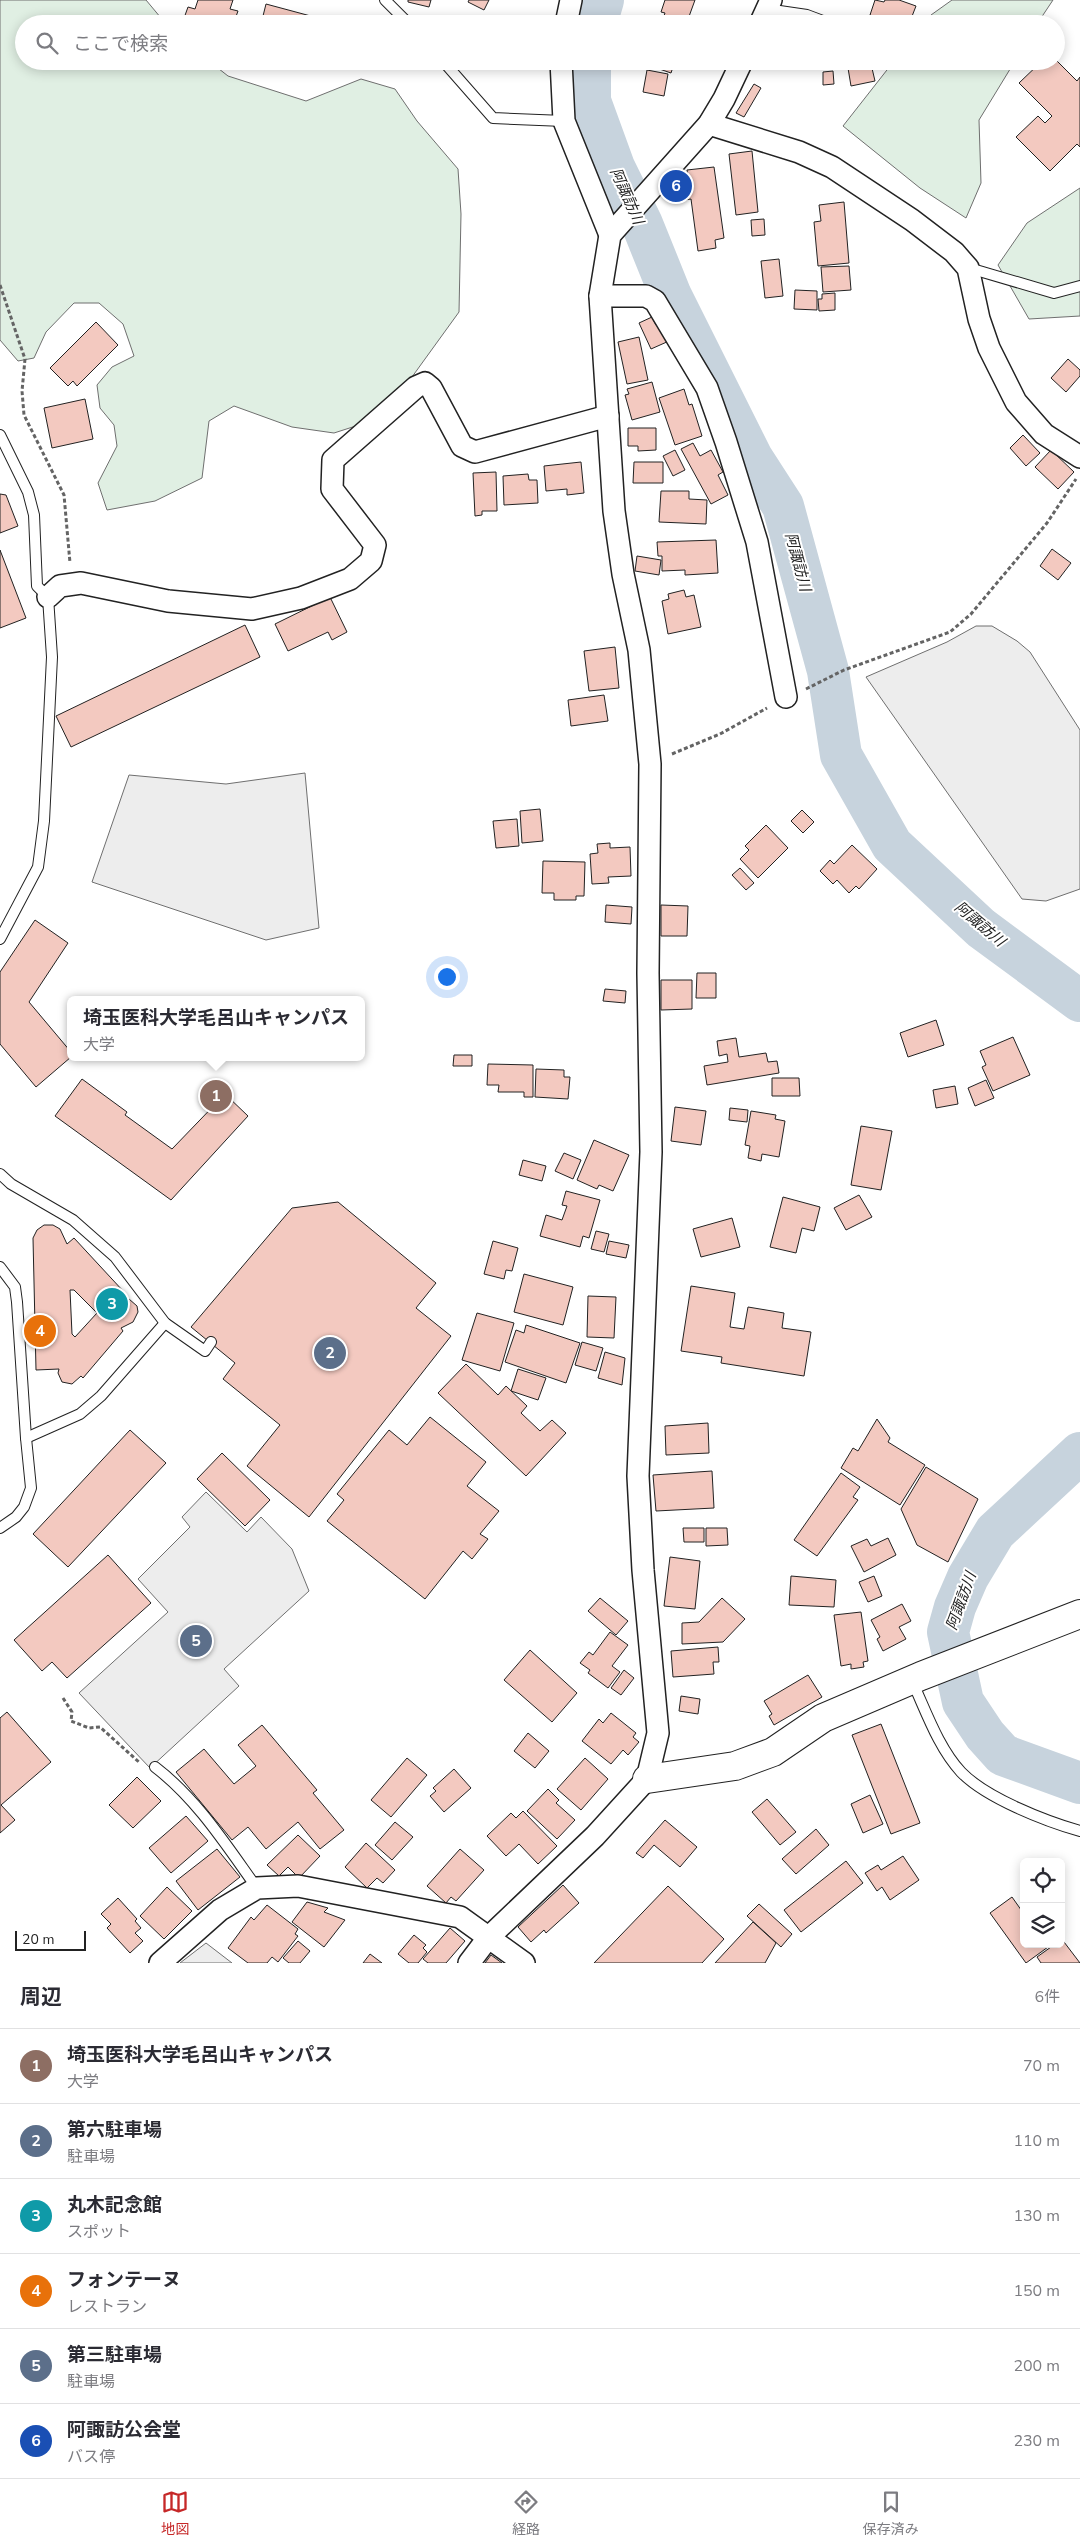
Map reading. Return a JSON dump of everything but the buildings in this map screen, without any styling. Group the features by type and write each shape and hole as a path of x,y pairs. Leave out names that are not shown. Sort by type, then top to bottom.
{"street":[{"path":"568,15 571,0"},
{"path":"561,70 564,121 610,235"},
{"path":"469,1963 488,1938 596,1836 647,1779 658,1732 643,1570 638,1476 651,1152 648,973 650,764 639,650 623,574 614,511 600,296 610,235 709,124 738,70"},
{"path":"709,124 798,152 832,167 912,220 954,252 968,268 979,319 989,348 1016,402 1044,434 1080,457"},
{"path":"600,296 646,296 656,301 707,388 757,542 786,697"},
{"path":"48,597 60,586 81,583 168,601 252,609 302,598 350,579 371,560 375,545 332,489 333,460 416,387 425,382 431,388 462,446 474,452 608,416"},
{"path":"647,1779 735,1766 773,1752 823,1718 916,1678 1023,1638 1080,1614"},
{"path":"160,1963 220,1910 257,1888 298,1886 460,1917 524,1963"}],"lane":[{"path":"385,0 400,15"},
{"path":"766,11 807,15"},
{"path":"451,70 493,118 564,121"},
{"path":"968,268 1054,293 1080,286"},
{"path":"0,435 28,492 34,515 37,586 48,597 52,657 44,822 38,867 0,940"},
{"path":"0,1174 11,1184 73,1220 108,1251 165,1323 204,1351 210,1342"},
{"path":"0,1267 15,1287 26,1438 32,1488 24,1507 16,1517 0,1528"},
{"path":"26,1438 80,1414 101,1396 165,1323"},
{"path":"916,1678 943,1746 961,1772 987,1791 1013,1804 1053,1823 1080,1831"},
{"path":"155,1767 177,1784 214,1828 257,1888"}],"path":[{"path":"0,285 25,359 22,391 24,415 64,495 72,585"},
{"path":"650,764 720,734 786,697 844,670 950,632 971,614 1047,523 1080,472"},
{"path":"63,1698 72,1712 71,1721 89,1728 100,1727 140,1763"}],"green space":[{"path":"0,0 146,0 158,15 15,15 15,70 220,70 228,76 306,101 361,79 395,89 417,121 458,169 461,214 459,312 404,388 362,424 334,433 292,427 234,406 209,421 202,478 155,501 107,510 98,483 117,446 114,425 100,408 97,385 112,367 134,356 123,324 99,303 74,303 46,332 34,358 18,361 0,340"},
{"path":"952,0 1053,0 1043,15 931,15"},
{"path":"887,70 1010,70 979,120 981,183 966,218 920,188 843,126"},
{"path":"1080,188 1080,316 1029,319 998,265 1027,223"}],"shaded area":[{"path":"976,626 992,626 1017,641 1030,652 1080,730 1080,889 1046,901 1022,899 866,677 947,642"},
{"path":"305,773 319,928 266,940 92,882 129,775 226,784"},
{"path":"206,1492 247,1532 261,1517 292,1549 309,1591 224,1669 239,1686 150,1768 79,1693 168,1612 138,1579 190,1527 182,1517"},
{"path":"206,1943 232,1963 180,1963"}],"waterway":[{"name":"阿諏訪川","path":"599,15 603,0"},
{"name":"阿諏訪川","path":"590,70 590,101 614,167 642,224 671,296 752,458 783,506 828,671 841,755 892,845 981,928 1080,1001"},
{"name":"阿諏訪川","path":"1080,1453 995,1532 968,1577 955,1607 948,1632 963,1702 985,1735 1003,1755 1080,1783"}],"place":[{"name":"阿諏訪公会堂","path":"676,186"},
{"name":"埼玉医科大学毛呂山キャンパス","path":"216,1096"},
{"name":"丸木記念館","path":"112,1304"},
{"name":"フォンテーヌ","path":"40,1331"},
{"name":"第六駐車場","path":"330,1353"},
{"name":"第三駐車場","path":"196,1641"}]}
